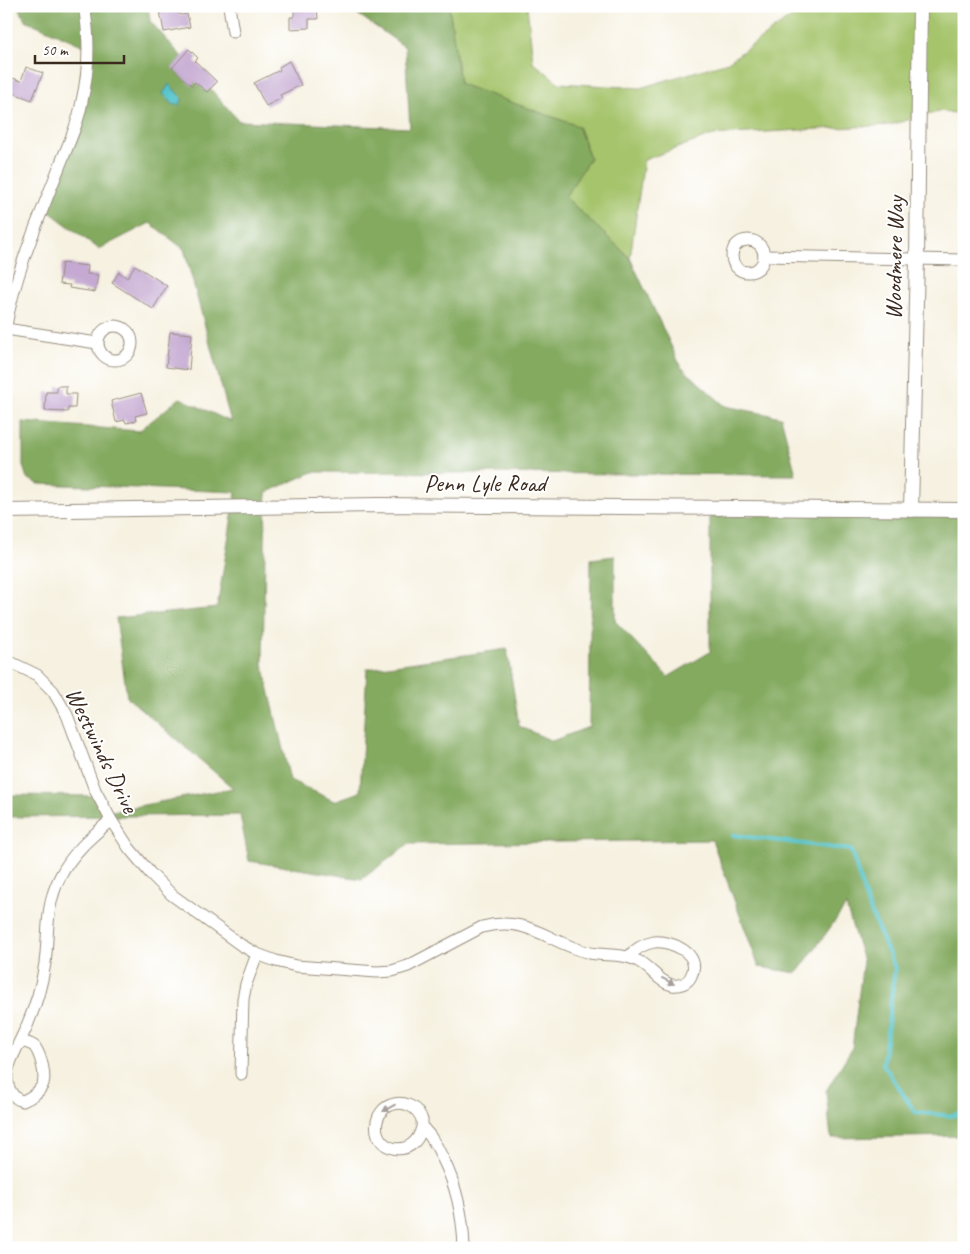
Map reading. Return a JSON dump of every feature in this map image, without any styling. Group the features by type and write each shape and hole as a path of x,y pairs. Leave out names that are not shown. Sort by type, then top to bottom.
{"street":[{"path":"84,6 88,47 87,73 82,102 75,127 20,268 11,298 6,327 97,342"},
{"path":"229,6 233,32"},
{"name":"Woodmere Way","path":"911,510 917,259 920,6"},
{"path":"764,256 964,260"},
{"name":"Penn Lyle Road","path":"6,511 379,505 964,510"},
{"name":"Westwinds Drive","path":"6,660 37,675 53,691 67,715 95,790 111,820 134,854 150,873 172,895 241,945 258,954 296,966 376,972 392,971 408,966 482,927 496,923 510,923 525,926 576,949 592,953 628,957"},
{"path":"19,1043 30,1043 34,1047 44,1077 43,1085 39,1091 23,1101 18,1100 8,1088 7,1071 19,1043 35,1007 42,984 48,916 52,895 69,861 81,846 111,820"},
{"path":"652,942 663,942 682,949 691,958 694,968 692,975 682,984 668,984 640,962 628,957 641,946 652,942"},
{"path":"241,1074 243,999 246,984 258,954"},
{"path":"422,1127 417,1141 409,1147 398,1149 389,1147 383,1142 376,1128 377,1119 387,1106 396,1103 404,1104 418,1112 422,1127 439,1152 452,1178 459,1205 464,1248"}],"green space":[{"path":"18,6 148,6 150,21 239,121 410,128 405,47 346,6 449,6 460,84 578,126 590,158 565,197 630,258 681,367 725,406 781,417 796,475 313,472 266,493 263,664 290,780 334,801 360,792 367,669 507,649 519,726 552,741 589,727 591,559 615,556 615,621 668,677 710,652 710,517 964,507 964,1136 831,1138 826,1091 852,1048 863,961 846,906 797,973 759,967 712,840 409,844 362,879 249,861 240,815 6,817 6,795 99,796 107,812 233,788 127,697 116,618 217,608 236,492 39,484 27,478 23,466 23,422 139,431 180,398 231,422 184,249 150,223 99,249 43,207 77,122 91,49 25,20"},
{"path":"449,6 527,6 533,62 559,83 640,88 728,62 807,6 964,6 964,114 939,111 890,125 713,135 644,160 630,258 565,197 590,158 578,126 460,85"}],"water":[{"path":"169,84 182,98 179,105 174,105 163,94"}],"building":[{"path":"159,6 178,6 180,15 187,14 190,27 164,32"},
{"path":"298,6 317,6 318,19 309,19 309,28 290,29 290,17 294,17 294,8 298,8"},
{"path":"189,49 198,58 195,61 217,82 207,92 195,82 192,86 172,68"},
{"path":"289,61 301,85 280,95 282,98 266,106 254,83 280,70 279,67"},
{"path":"26,67 43,73 32,100 8,91 13,78 21,81"},
{"path":"62,263 88,266 87,274 98,275 95,292 69,288 70,285 59,284"},
{"path":"135,265 167,286 153,309 112,283 119,272 127,278"},
{"path":"170,332 192,334 189,370 166,367"},
{"path":"57,386 66,386 66,394 76,394 75,408 68,408 68,412 45,411 46,392 57,392"},
{"path":"141,393 147,413 135,416 136,421 126,423 125,420 116,422 111,401"}],"waterway":[{"path":"733,835 851,850 867,903 895,968 883,1064 915,1112 951,1116 964,1112"}]}
